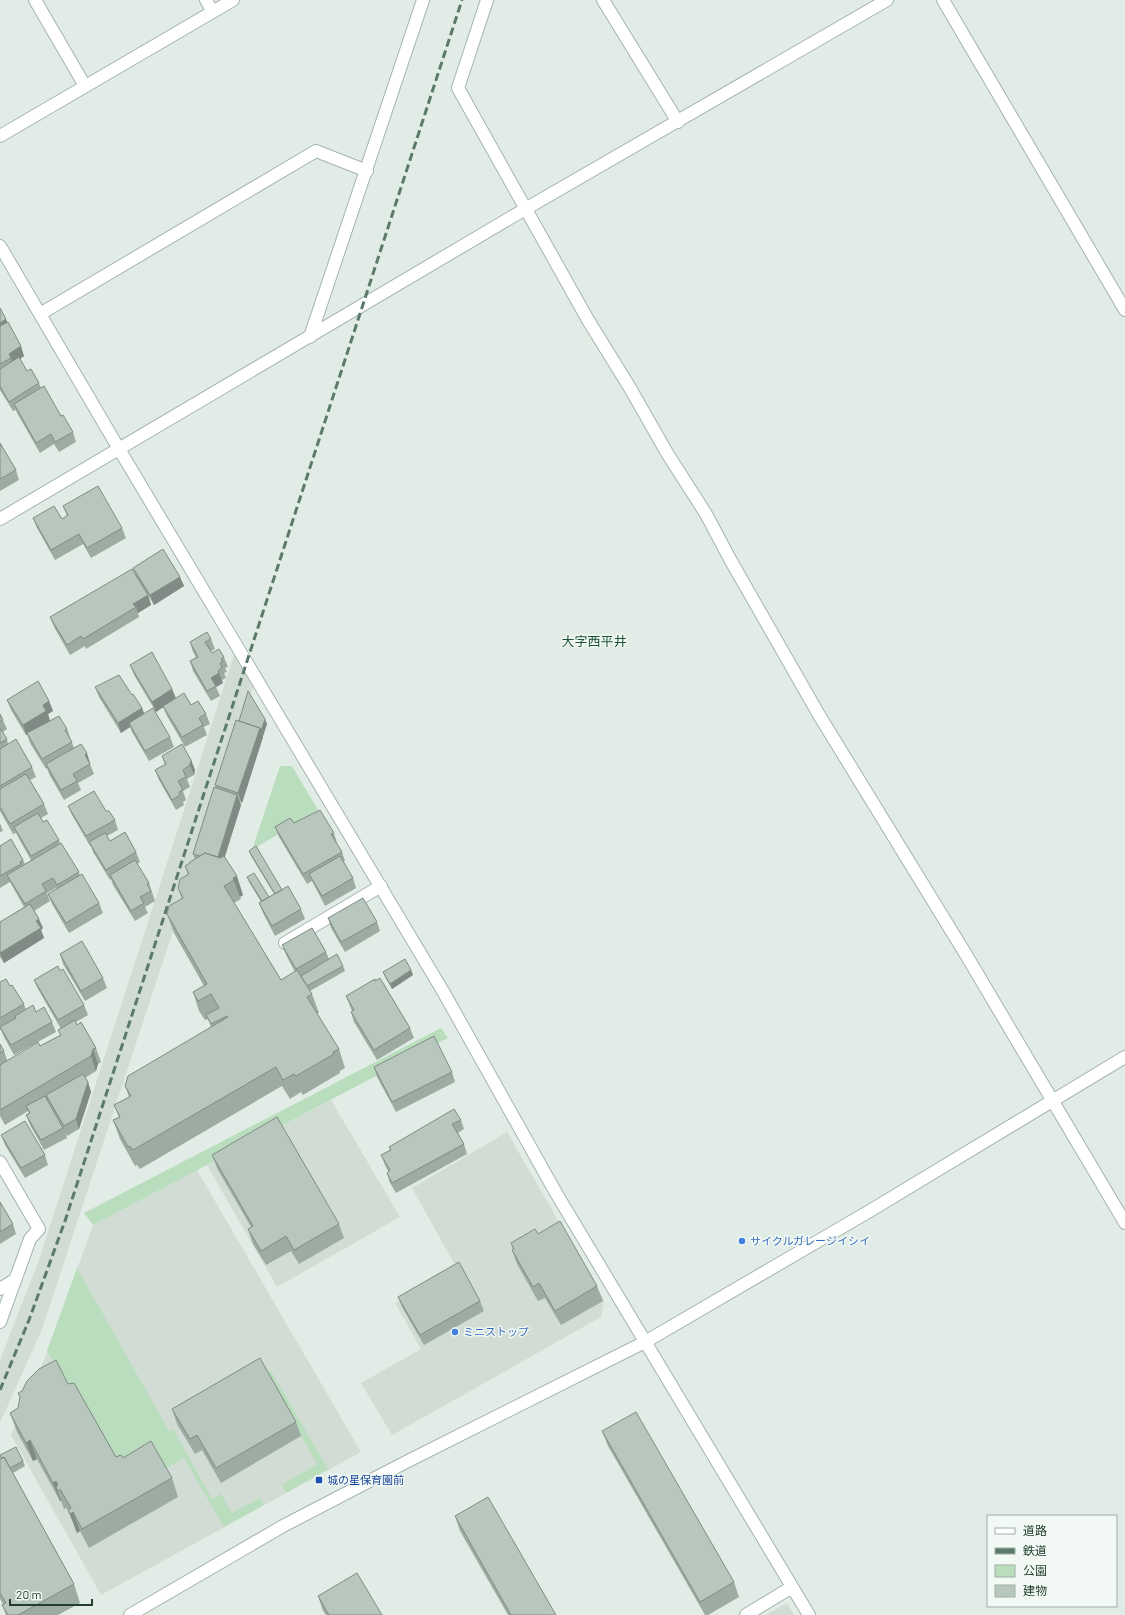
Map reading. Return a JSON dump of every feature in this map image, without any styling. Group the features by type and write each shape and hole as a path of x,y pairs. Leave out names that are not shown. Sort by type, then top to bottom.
{"street":[{"path":"35,0 86,86"},
{"path":"206,0 212,11"},
{"path":"0,136 233,0"},
{"path":"310,337 367,171 423,0"},
{"path":"487,0 458,88 527,208 588,320 630,388 667,454 706,514 819,715 902,848 1125,1223"},
{"path":"603,0 678,122"},
{"path":"0,520 527,208 887,0"},
{"path":"943,0 1125,310"},
{"path":"40,314 316,151 367,171"},
{"path":"0,246 119,449 444,993 532,1152 809,1615"},
{"path":"284,943 381,886"},
{"path":"130,1615 296,1519 645,1342 868,1212 1125,1057"},
{"path":"0,1162 39,1229 30,1239 0,1322"},
{"path":"0,1289 16,1279"},
{"path":"746,1615 792,1587"}],"shaded area":[{"path":"235,652 254,682 251,694 42,1329 0,1423 0,1360 39,1260"},
{"path":"331,1100 400,1217 277,1287 207,1165"},
{"path":"507,1132 604,1300 601,1317 392,1435 361,1383 421,1349 395,1303 437,1281 455,1265 412,1188"},
{"path":"197,1170 361,1452 101,1595 11,1435 46,1355 93,1225"},
{"path":"787,1603 794,1615 766,1615"}],"green space":[{"path":"280,766 292,766 318,810 252,850"},
{"path":"441,1028 448,1038 93,1225 84,1213"},
{"path":"77,1268 169,1431 173,1429 212,1499 221,1494 232,1513 260,1498 264,1505 224,1527 184,1458 163,1470 123,1476 47,1351"},
{"path":"271,1371 328,1469 286,1493 282,1485 317,1464 266,1374"}],"building":[{"path":"0,308 6,319 0,323"},
{"path":"8,322 21,346 9,354 11,358 0,364 0,326"},
{"path":"19,357 27,371 31,369 39,383 9,402 0,386 0,369"},
{"path":"44,386 61,416 63,415 73,432 55,442 51,434 36,443 14,404"},
{"path":"0,443 16,470 0,479"},
{"path":"98,486 122,528 87,548 79,534 51,550 33,518 54,506 62,519 68,515 63,506"},
{"path":"163,549 180,577 150,595 133,568"},
{"path":"132,569 148,595 133,604 136,607 83,639 81,636 67,645 50,617"},
{"path":"207,632 211,639 205,642 212,653 219,649 224,657 221,659 223,662 220,663 222,668 218,671 219,673 211,678 216,686 207,691 190,661 198,657 190,642"},
{"path":"152,652 172,689 152,702 130,665"},
{"path":"119,675 142,708 118,723 95,687"},
{"path":"38,681 49,701 43,705 46,711 23,725 7,700"},
{"path":"248,691 265,719 261,731 260,728 239,721"},
{"path":"184,693 191,705 198,701 206,714 199,718 203,725 182,737 163,706"},
{"path":"153,708 170,737 145,751 129,723"},
{"path":"0,714 3,720 0,722"},
{"path":"59,716 67,729 65,730 72,742 42,759 27,733"},
{"path":"236,720 260,728 238,793 215,785"},
{"path":"0,728 7,739 0,743"},
{"path":"16,739 32,767 0,786 0,749"},
{"path":"81,744 87,753 85,755 90,764 73,774 77,781 61,790 46,764"},
{"path":"182,744 191,760 190,765 183,770 186,777 178,781 183,790 179,792 180,795 172,800 155,770 166,764 162,756"},
{"path":"26,774 44,804 10,824 0,807 0,789"},
{"path":"214,787 237,795 218,857 205,853 200,856 193,854"},
{"path":"94,791 106,811 109,811 115,820 86,836 68,806"},
{"path":"320,810 334,833 331,834 342,852 303,874 275,827 290,818 294,823"},
{"path":"38,813 43,822 47,820 59,840 31,856 14,827"},
{"path":"125,832 136,852 106,870 89,842 105,833 110,841"},
{"path":"11,839 23,860 20,862 21,864 0,876 0,846"},
{"path":"61,843 79,872 57,885 53,878 42,884 46,891 25,904 7,875"},
{"path":"256,846 282,890 275,894 249,851"},
{"path":"205,853 220,858 224,856 237,876 233,878 234,880 224,886 281,980 297,970 312,994 307,997 339,1049 333,1052 334,1054 296,1076 294,1074 283,1080 276,1067 133,1150 130,1146 128,1147 113,1120 120,1117 114,1105 131,1096 125,1086 128,1076 228,1017 227,1016 211,1024 206,1015 219,1008 211,994 198,1001 193,992 207,984 167,914 169,906 183,898 178,888 180,879 189,874 185,866"},
{"path":"340,856 353,878 322,896 309,874"},
{"path":"135,860 149,883 147,884 151,891 140,897 144,903 131,911 110,875"},
{"path":"254,873 269,897 262,901 247,877"},
{"path":"82,874 99,903 66,923 48,894"},
{"path":"288,886 301,909 272,926 259,903"},
{"path":"363,898 377,922 341,942 328,918"},
{"path":"30,904 39,919 36,921 41,928 0,953 0,922"},
{"path":"312,928 326,952 296,969 282,945"},
{"path":"82,941 103,978 81,991 60,954"},
{"path":"337,954 343,966 307,986 301,976"},
{"path":"405,959 411,970 390,984 383,972"},
{"path":"58,966 60,971 63,969 84,1005 58,1020 34,980"},
{"path":"380,978 410,1028 374,1050 351,1012 354,1010 346,996 375,979 375,981"},
{"path":"6,979 10,986 12,985 24,1004 0,1018 0,982"},
{"path":"33,1005 36,1012 44,1007 52,1022 11,1045 0,1027 16,1018 15,1016"},
{"path":"75,1020 77,1025 81,1022 96,1048 93,1049 91,1056 0,1110 0,1065 38,1042 40,1046 61,1035 58,1030"},
{"path":"434,1036 452,1072 392,1102 374,1067"},
{"path":"0,1044 4,1051 0,1053"},
{"path":"83,1074 88,1082 76,1119 64,1126 46,1095"},
{"path":"45,1096 63,1128 41,1140 26,1115 30,1113 26,1106"},
{"path":"454,1109 461,1120 452,1124 464,1144 392,1183 387,1173 390,1170 381,1155 391,1150 389,1147"},
{"path":"277,1117 339,1224 294,1250 286,1236 261,1251 248,1229 253,1226 212,1155"},
{"path":"25,1121 45,1155 21,1168 1,1135"},
{"path":"0,1202 13,1224 0,1232"},
{"path":"560,1221 597,1286 555,1311 539,1283 533,1287 512,1250 514,1249 511,1243 535,1229 538,1234"},
{"path":"459,1262 480,1301 420,1335 398,1297"},
{"path":"260,1358 296,1422 216,1468 197,1435 190,1439 172,1409"},
{"path":"56,1360 68,1384 74,1383 116,1457 121,1455 123,1458 151,1441 172,1478 82,1529 73,1512 70,1514 68,1510 71,1508 60,1489 58,1491 56,1481 53,1483 30,1440 26,1443 10,1413 18,1408 20,1397 18,1393 22,1391 27,1381 39,1369"},
{"path":"636,1412 734,1582 700,1602 602,1431"},
{"path":"16,1447 23,1461 10,1468 4,1457 2,1459 0,1455"},
{"path":"4,1457 74,1584 18,1615 8,1615 2,1605 6,1603 0,1593 0,1459"},
{"path":"488,1497 556,1615 511,1615 455,1516"},
{"path":"357,1573 382,1615 329,1615 318,1596"}],"railway":[{"path":"0,1390 29,1320 65,1221 462,0"}],"place":[{"name":"サイクルガレージイシイ","path":"742,1241"},
{"name":"ミニストップ","path":"455,1332"},
{"name":"城の星保育園前","path":"319,1480"}],"district":[{"name":"大字西平井","path":"594,641"}]}
